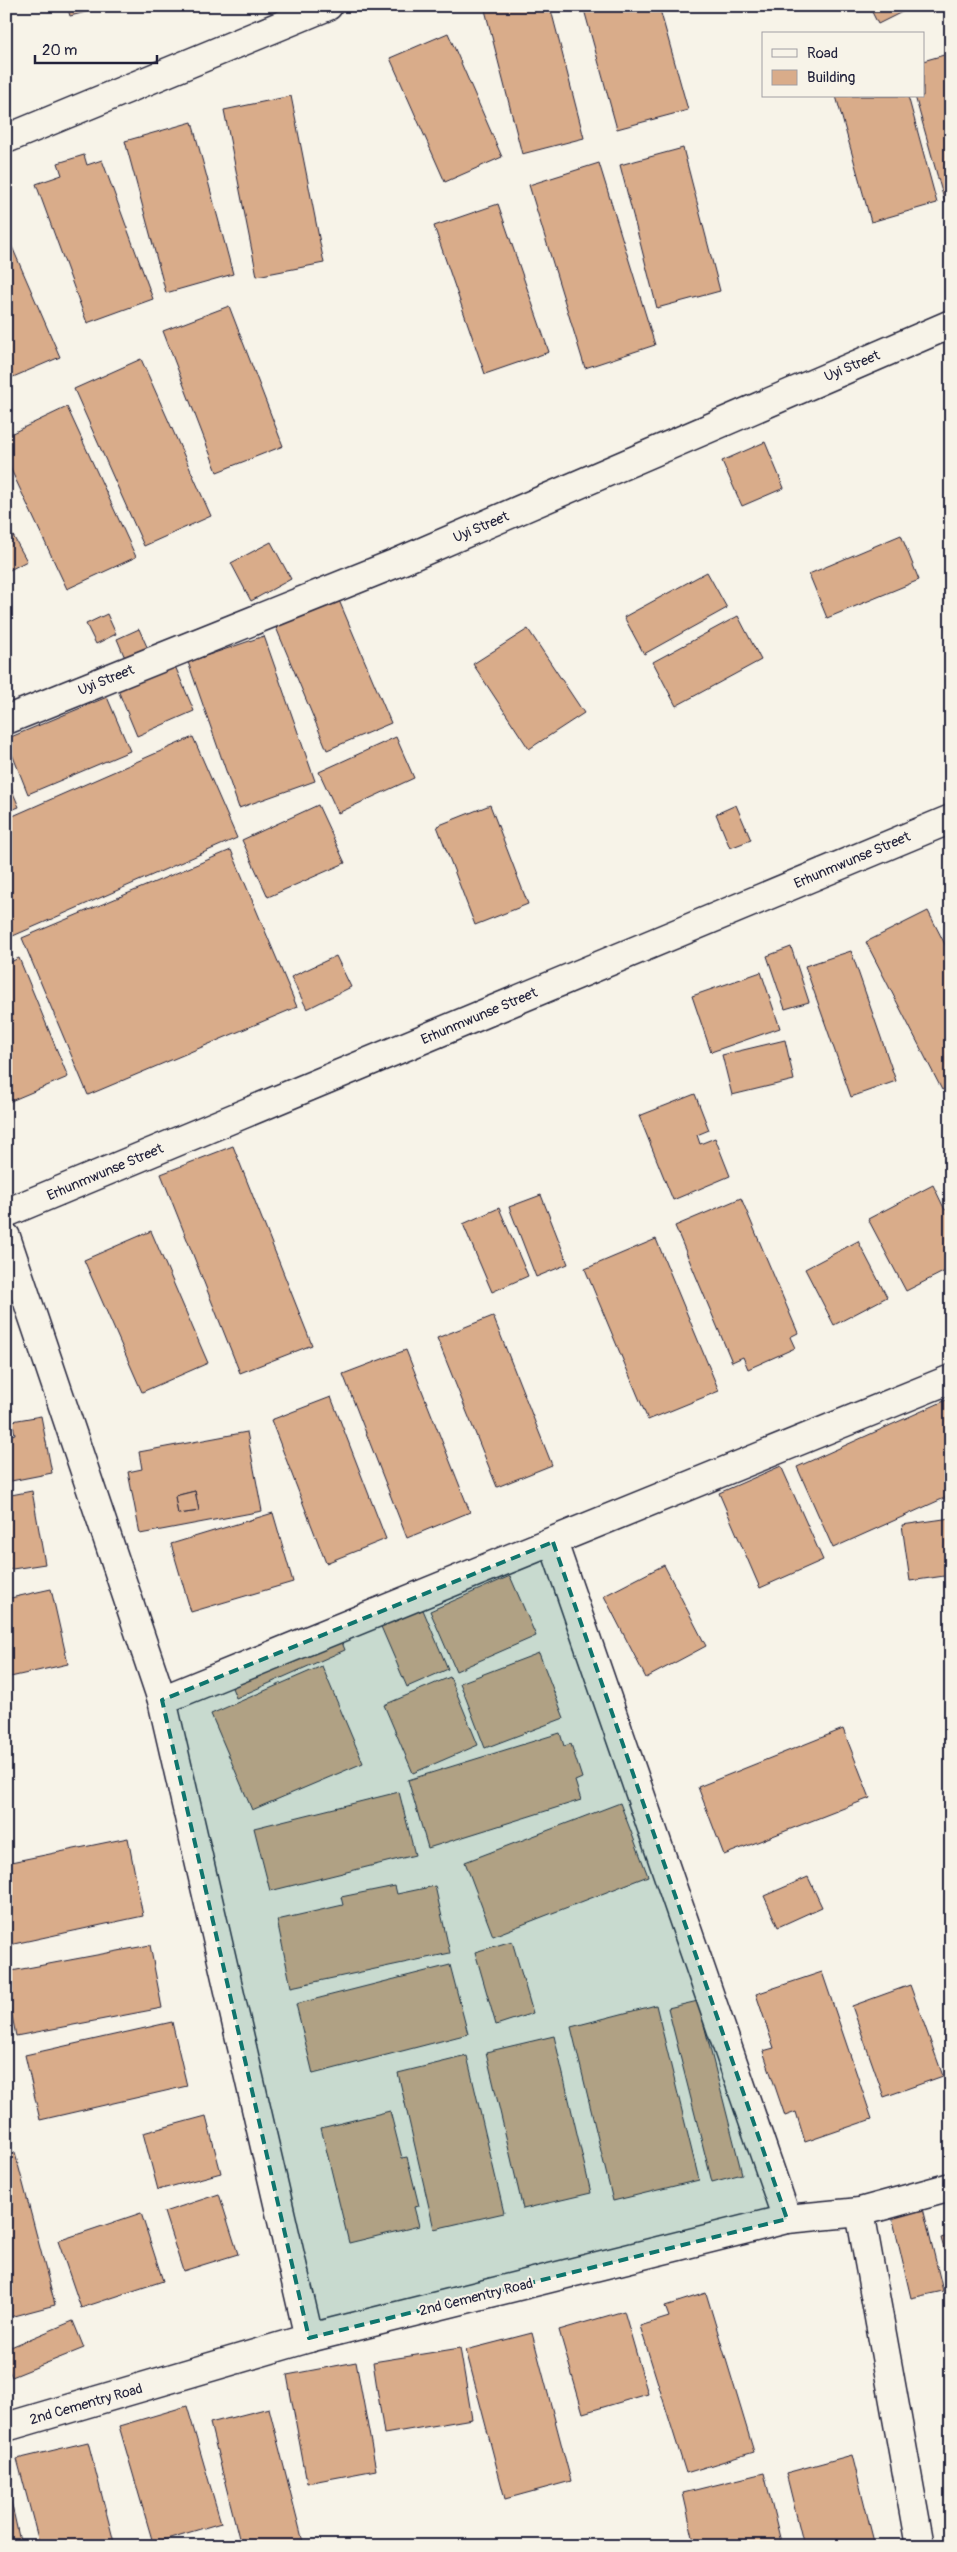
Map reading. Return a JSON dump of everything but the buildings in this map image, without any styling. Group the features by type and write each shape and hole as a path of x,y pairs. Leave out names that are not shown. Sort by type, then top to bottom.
{"street":[{"path":"6,139 328,6"},
{"name":"Uyi Street","path":"6,720 394,564 951,324"},
{"name":"Erhunmwunse Street","path":"6,1213 951,818"},
{"path":"6,1237 162,1700 309,2338"},
{"path":"162,1700 951,1379"},
{"path":"553,1542 787,2220"},
{"name":"2nd Cementry Road","path":"6,2427 309,2338 787,2220 860,2212 951,2187"},
{"path":"860,2212 920,2546"}],"highlighted area":[{"path":"553,1542 787,2219 309,2338 162,1700"}]}
